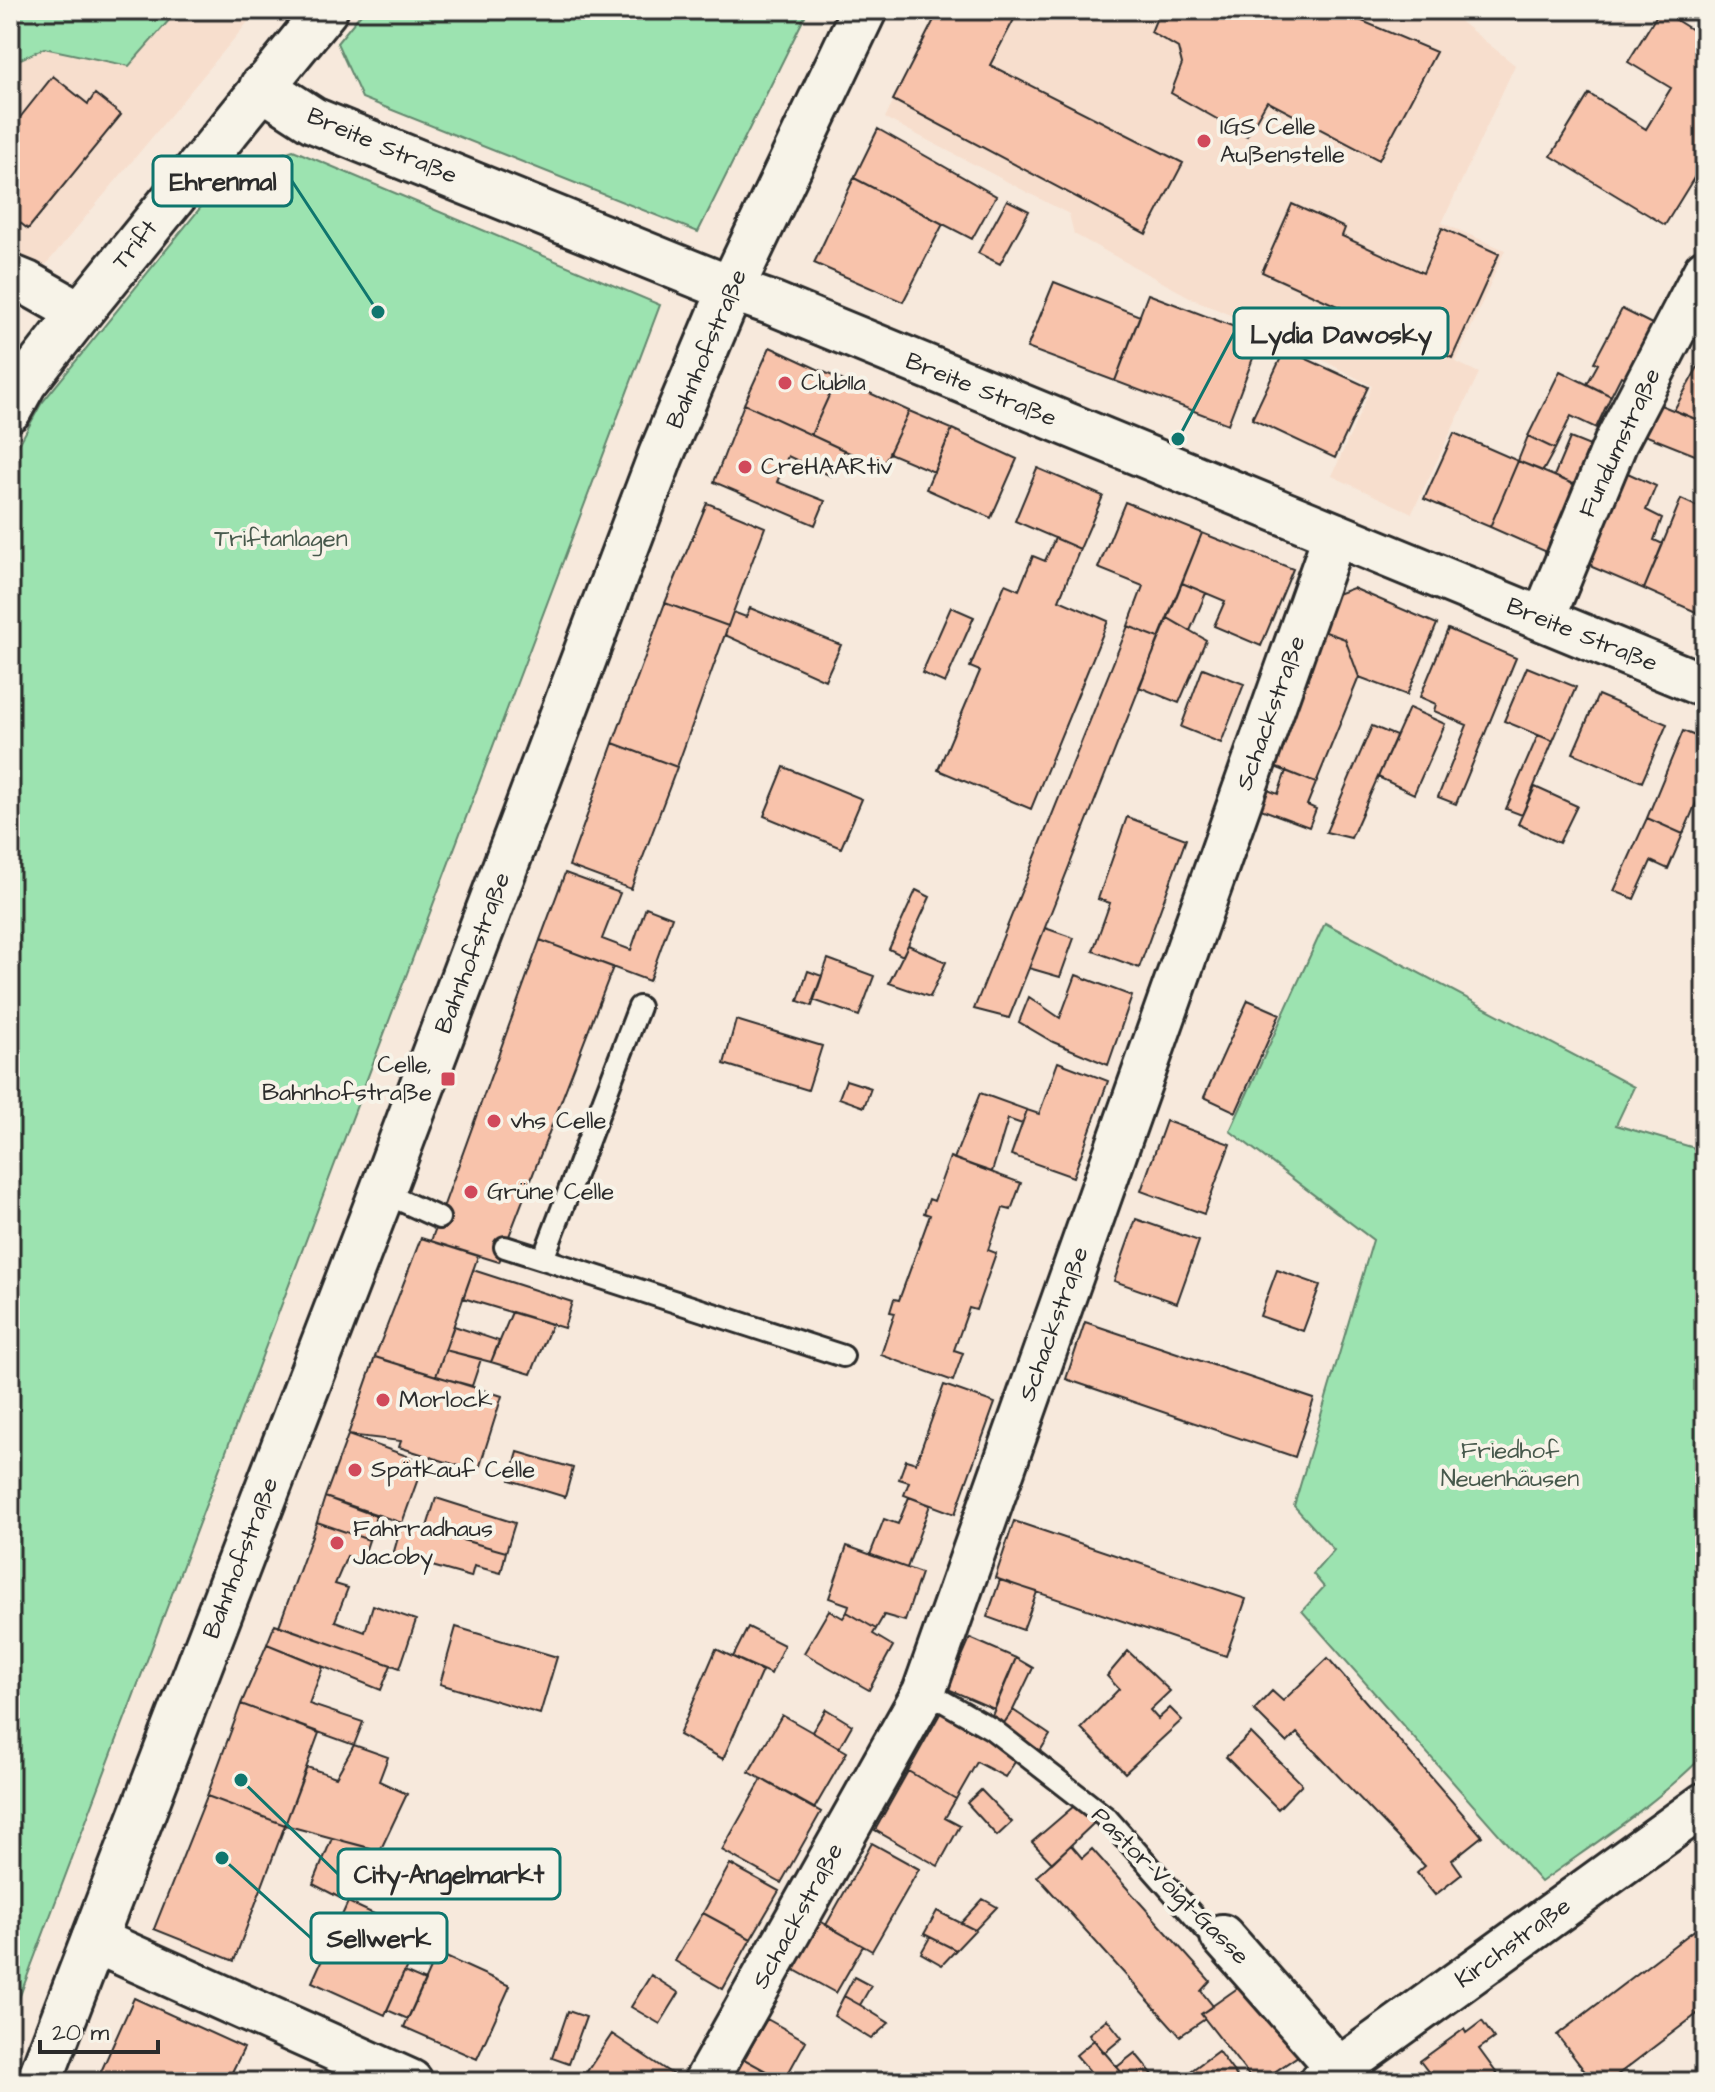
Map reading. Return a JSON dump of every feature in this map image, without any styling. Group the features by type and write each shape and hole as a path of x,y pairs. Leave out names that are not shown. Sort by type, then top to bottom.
{"main road":[{"name":"Bahnhofstraße","path":"39,2082 382,1192 661,455 731,289 863,11"},
{"name":"Breite Straße","path":"262,87 313,120 731,289"},
{"path":"94,1940 410,2082"}],"street":[{"name":"Trift","path":"10,410 25,383 80,313 326,10"},
{"name":"Fundumstraße","path":"1543,619 1616,442 1705,271"},
{"path":"10,276 80,313"},
{"name":"Breite Straße","path":"731,289 1705,686"},
{"name":"Schackstraße","path":"705,2082 924,1692 1335,534"},
{"name":"Kirchstraße","path":"1330,2075 1705,1804"},
{"name":"Pastor-Voigt-Gasse","path":"1222,1936 1330,2075"}],"lane":[{"path":"543,1259 639,1007"},
{"path":"382,1192 439,1218"},
{"path":"505,1247 843,1356"},
{"name":"Pastor-Voigt-Gasse","path":"941,1700 992,1729 1108,1819 1206,1930 1222,1936"}],"shaded area":[{"path":"10,10 258,10 29,285 10,278"},
{"name":"IGS Celle Außenstelle","path":"937,10 1446,10 1515,65 1442,223 1505,250 1456,362 1479,373 1412,513 1332,476 1372,386 1267,331 1195,300 1074,234 1069,214 885,118"}],"green space":[{"path":"10,10 178,10 129,66 44,48 10,64"},
{"path":"364,10 808,10 698,232 362,98 337,43"},
{"name":"Triftanlagen","path":"293,150 660,305 10,2022 10,461 41,404 231,170"},
{"name":"Friedhof Neuenhäusen","path":"1325,923 1634,1087 1616,1125 1705,1151 1705,1754 1647,1806 1541,1882 1302,1611 1324,1587 1313,1574 1334,1550 1294,1506 1373,1240 1230,1131"}],"building":[{"name":"IGS Celle Außenstelle","path":"939,10 1019,10 990,65 1183,163 1146,234 893,100"},
{"name":"IGS Celle Außenstelle","path":"1160,10 1336,10 1436,52 1379,160 1267,101 1247,136 1171,93 1182,64 1178,48 1151,32"},
{"path":"1660,10 1705,38 1705,160 1665,225 1551,156 1589,94 1646,129 1671,88 1628,62"},
{"path":"53,76 88,104 95,94 121,115 28,229 10,215 10,130"},
{"path":"878,129 996,196 972,239 854,178"},
{"path":"854,178 943,224 903,302 814,263"},
{"path":"1007,200 1029,211 1000,264 978,253"},
{"path":"1292,204 1345,228 1342,236 1423,273 1442,228 1499,254 1452,358 1262,272"},
{"path":"1054,282 1140,316 1115,381 1027,348"},
{"path":"1148,294 1261,337 1228,424 1115,381"},
{"path":"1622,309 1654,325 1627,379 1621,376 1611,396 1587,384 1598,364 1594,362"},
{"path":"770,347 837,378 811,435 744,404"},
{"path":"1285,349 1368,387 1335,458 1252,419"},
{"path":"1705,354 1705,423 1674,410"},
{"path":"1560,371 1611,396 1596,428 1571,416 1555,449 1528,436"},
{"path":"837,378 909,411 882,468 811,435"},
{"path":"744,404 844,450 831,476 788,456 777,482 825,501 815,525 714,482"},
{"path":"1658,404 1705,423 1705,459 1642,434"},
{"path":"909,411 952,429 934,472 889,453"},
{"path":"952,429 1017,459 991,518 926,489"},
{"path":"1454,433 1518,461 1490,527 1424,499"},
{"path":"1528,436 1555,449 1543,471 1518,461"},
{"path":"1570,438 1595,448 1578,486 1554,476"},
{"path":"1518,461 1578,486 1549,553 1490,527"},
{"path":"1037,468 1103,496 1080,549 1015,521"},
{"path":"1621,470 1656,486 1646,510 1662,518 1654,540 1663,544 1644,589 1592,567 1587,550"},
{"path":"1681,499 1705,510 1705,616 1644,589"},
{"path":"1125,502 1202,533 1159,638 1128,626 1143,586 1098,568"},
{"path":"707,503 765,527 728,626 665,603"},
{"path":"1202,533 1293,569 1261,646 1214,626 1225,601 1182,583"},
{"path":"1055,538 1080,549 1059,600 1108,621 1031,809 938,770 980,671 970,667 1005,584 1019,590 1033,556 1045,561"},
{"path":"1182,583 1206,593 1190,631 1168,618"},
{"path":"1353,588 1437,624 1407,695 1359,677 1345,639 1323,631 1337,594"},
{"path":"665,603 728,626 677,767 613,743"},
{"path":"951,607 974,617 945,683 922,673"},
{"path":"750,608 841,645 825,680 725,635 733,612 746,617"},
{"path":"1168,618 1206,640 1179,703 1139,687"},
{"path":"1128,626 1159,638 1009,1018 974,1009"},
{"path":"1448,629 1516,658 1456,804 1438,797 1467,725 1434,711 1436,704 1420,697"},
{"path":"1323,631 1345,639 1359,677 1316,783 1272,766"},
{"path":"1527,667 1576,687 1553,741 1504,721"},
{"path":"1203,668 1244,684 1221,743 1181,727"},
{"path":"1598,695 1667,724 1642,782 1573,753"},
{"path":"1409,708 1445,724 1414,794 1378,777"},
{"path":"1372,726 1396,736 1351,838 1326,832"},
{"path":"1683,731 1705,740 1705,791 1702,789 1683,834 1647,818"},
{"path":"1538,735 1553,741 1522,815 1506,809"},
{"path":"613,743 677,767 631,889 569,866"},
{"path":"784,767 862,799 841,848 764,816"},
{"path":"1286,771 1316,783 1307,805 1316,809 1309,827 1258,808 1265,789 1278,794"},
{"path":"1535,787 1577,806 1559,843 1518,824"},
{"path":"1127,817 1186,839 1139,968 1093,951 1110,903 1098,899"},
{"path":"1647,818 1683,834 1668,869 1651,861 1634,899 1614,891"},
{"path":"565,873 620,893 602,939 631,950 646,907 672,917 649,981 540,940"},
{"path":"916,890 930,897 903,956 889,949"},
{"path":"1045,928 1074,938 1060,977 1029,968"},
{"path":"540,940 613,967 499,1262 431,1241"},
{"path":"908,945 946,962 930,997 889,983"},
{"path":"828,959 874,976 859,1016 813,1000"},
{"path":"808,971 822,976 812,1006 798,1001"},
{"path":"1076,975 1132,996 1108,1065 1053,1042 1019,1022 1029,997 1060,1018"},
{"path":"1248,1000 1280,1014 1236,1112 1204,1097"},
{"path":"736,1020 822,1046 808,1090 724,1064"},
{"path":"1058,1062 1108,1081 1073,1177 1011,1155 1027,1110 1039,1114"},
{"path":"846,1080 871,1088 864,1107 839,1098"},
{"path":"980,1093 1027,1110 1022,1124 1008,1119 992,1172 954,1159"},
{"path":"1166,1121 1230,1144 1204,1214 1141,1191"},
{"path":"950,1157 1021,1183 1011,1210 1003,1208 988,1250 996,1253 976,1310 969,1308 954,1350 963,1353 953,1381 881,1355 895,1313 890,1312 894,1299 899,1300 930,1215 924,1213 929,1199 934,1201"},
{"path":"1136,1219 1199,1241 1177,1303 1114,1281"},
{"path":"421,1238 478,1256 436,1376 375,1357"},
{"path":"473,1270 572,1302 564,1328 463,1298"},
{"path":"1277,1270 1320,1285 1303,1331 1260,1316"},
{"path":"512,1312 552,1324 531,1374 491,1362"},
{"path":"1085,1322 1314,1399 1295,1457 1066,1379"},
{"path":"454,1326 499,1341 491,1362 445,1350"},
{"path":"445,1350 481,1359 472,1386 436,1376"},
{"path":"375,1357 502,1396 478,1472 399,1447 401,1441 348,1435"},
{"path":"944,1385 995,1403 955,1514 904,1495 909,1482 899,1479 906,1460 916,1463"},
{"path":"348,1435 424,1462 402,1523 325,1497"},
{"path":"518,1452 573,1468 565,1497 510,1480"},
{"path":"325,1497 376,1516 369,1540 317,1522"},
{"path":"909,1497 930,1505 907,1568 870,1555 884,1519 898,1524"},
{"path":"436,1498 515,1523 506,1552 426,1530"},
{"path":"1014,1521 1246,1599 1226,1656 995,1578"},
{"path":"317,1522 369,1540 362,1561 347,1556 335,1584 348,1588 335,1621 365,1632 373,1605 416,1620 400,1668 279,1626"},
{"path":"402,1523 506,1552 501,1573 474,1566 471,1577 393,1555"},
{"path":"847,1546 921,1573 905,1621 884,1615 876,1629 847,1612 849,1605 829,1598"},
{"path":"1000,1580 1037,1592 1023,1630 987,1617"},
{"path":"829,1610 843,1618 847,1612 876,1629 873,1634 893,1646 869,1690 804,1653"},
{"path":"275,1624 391,1665 381,1690 267,1644"},
{"path":"456,1627 557,1657 540,1714 440,1684"},
{"path":"748,1627 784,1645 771,1674 733,1657"},
{"path":"970,1638 1016,1658 994,1709 948,1689"},
{"path":"267,1644 323,1667 309,1704 363,1722 354,1745 241,1704"},
{"path":"716,1649 762,1671 723,1759 679,1735"},
{"path":"1128,1651 1170,1691 1150,1710 1158,1719 1170,1708 1182,1720 1125,1773 1081,1728 1119,1689 1107,1676"},
{"path":"1016,1658 1033,1668 1002,1726 991,1718"},
{"path":"1328,1658 1482,1836 1452,1860 1462,1874 1435,1895 1417,1873 1425,1866 1297,1733 1287,1743 1254,1710 1272,1691 1283,1701"},
{"path":"241,1704 319,1733 285,1825 207,1796"},
{"path":"826,1709 852,1725 839,1748 812,1732"},
{"path":"1013,1710 1050,1735 1040,1751 1002,1726"},
{"path":"941,1712 990,1738 1017,1759 1005,1777 977,1762 956,1799 908,1771"},
{"path":"782,1715 847,1752 814,1809 749,1772"},
{"path":"1251,1733 1302,1784 1278,1809 1226,1757"},
{"path":"354,1745 388,1757 379,1781 407,1794 380,1851 285,1825 307,1767 336,1777"},
{"path":"908,1771 956,1799 945,1818 960,1826 938,1866 875,1830"},
{"path":"762,1779 821,1812 781,1883 722,1850"},
{"path":"981,1790 1012,1822 997,1836 967,1803"},
{"path":"207,1796 285,1825 234,1961 154,1929"},
{"path":"1074,1806 1095,1822 1052,1863 1032,1842"},
{"path":"332,1838 370,1848 348,1902 313,1884"},
{"path":"872,1843 919,1869 872,1951 826,1925"},
{"path":"1071,1845 1082,1858 1092,1849 1210,1981 1201,1991 1213,2006 1201,2014 1205,2019 1180,2036 1037,1876"},
{"path":"730,1864 779,1891 751,1939 703,1913"},
{"path":"983,1899 997,1907 975,1930 961,1923"},
{"path":"348,1902 374,1914 368,1927 415,1948 385,2015 312,1982"},
{"path":"937,1911 975,1930 956,1950 924,1934"},
{"path":"703,1913 751,1939 723,1989 675,1961"},
{"path":"820,1921 863,1946 836,1993 793,1969"},
{"path":"1705,1922 1705,2008 1608,2082 1593,2082 1557,2035"},
{"path":"930,1937 956,1950 942,1965 921,1953"},
{"path":"437,1953 510,1986 477,2059 404,2027"},
{"path":"404,1972 425,1981 408,2019 387,2010"},
{"path":"651,1975 679,1993 660,2024 631,2007"},
{"path":"854,1977 871,1986 860,2005 844,1996"},
{"path":"1249,1980 1308,2049 1260,2082 1254,2082 1201,2014"},
{"path":"844,1996 889,2023 871,2039 834,2016"},
{"path":"134,1998 244,2048 232,2072 240,2076 237,2082 112,2082 99,2076"},
{"path":"568,2011 586,2017 569,2064 552,2058"},
{"path":"767,2019 806,2041 784,2081 744,2059"},
{"path":"1107,2019 1122,2038 1104,2053 1089,2034"},
{"path":"1482,2021 1494,2038 1479,2049 1503,2082 1436,2082 1420,2061 1464,2029 1466,2033"},
{"path":"612,2034 675,2076 671,2082 580,2082"},
{"path":"1094,2040 1129,2082 1099,2082 1076,2055"},
{"path":"1218,2051 1241,2082 1176,2082"},
{"path":"1135,2053 1154,2076 1147,2082 1129,2082 1117,2067"},
{"path":"744,2059 784,2081 731,2082"}],"place":[{"name":"IGS Celle Außenstelle","path":"1204,141"},
{"name":"Ehrenmal","path":"378,312"},
{"name":"Club11a","path":"785,383"},
{"name":"Lydia Dawosky","path":"1178,439"},
{"name":"CreHAARtiv","path":"745,467"},
{"name":"Celle, Bahnhofstraße","path":"448,1079"},
{"name":"vhs Celle","path":"494,1121"},
{"name":"Grüne Celle","path":"471,1192"},
{"name":"Morlock","path":"383,1400"},
{"name":"Spätkauf Celle","path":"355,1470"},
{"name":"Fahrradhaus Jacoby","path":"337,1543"},
{"name":"City-Angelmarkt","path":"241,1780"},
{"name":"Sellwerk","path":"222,1858"}]}
